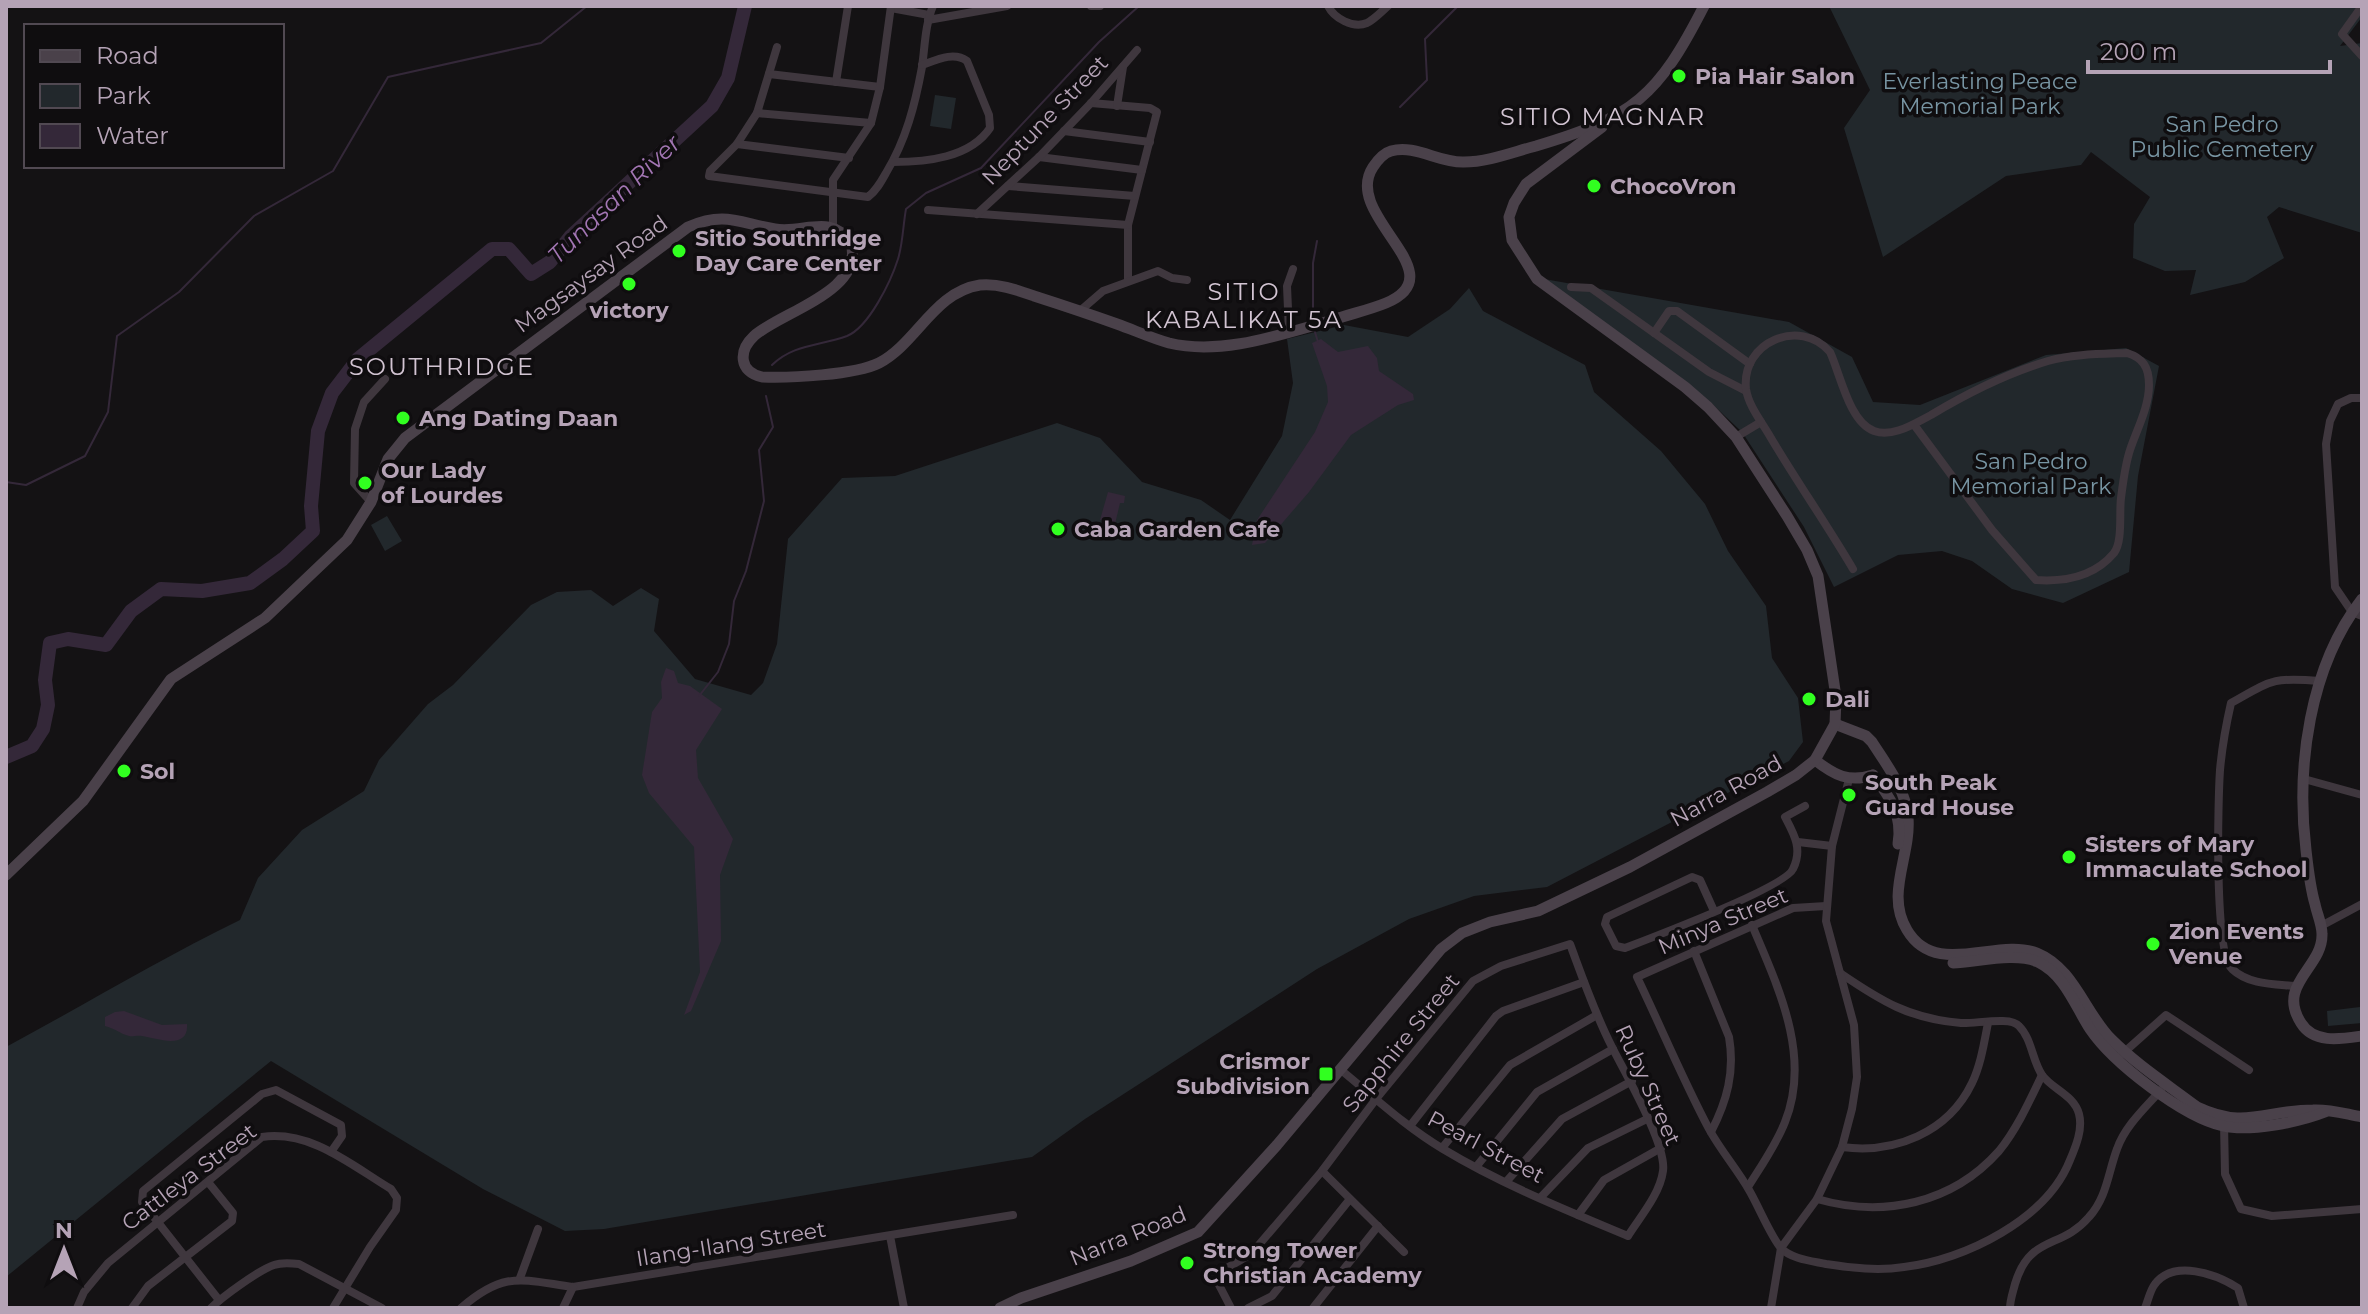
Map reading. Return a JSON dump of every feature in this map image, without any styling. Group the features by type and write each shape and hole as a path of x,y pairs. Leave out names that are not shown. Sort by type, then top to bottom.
{"street":[{"path":"836,82 848,6"},
{"path":"1007,6 930,14 891,7 880,87 871,123 833,180 833,227 845,234 851,243 853,255 850,267 820,297 753,337 742,353 744,366 753,375 817,374 877,364 903,344 948,298 982,285 1011,289 1081,310 1166,342 1190,347 1230,345 1312,326 1381,305 1407,290 1408,268 1403,253 1368,200 1369,174 1384,155 1405,150 1451,162 1482,160 1560,139 1611,120"},
{"path":"1091,6 1100,6"},
{"path":"1328,6 1335,16 1359,24 1366,24 1388,6"},
{"path":"1704,6 1662,78 1644,96 1526,184 1509,217 1512,240 1537,279 1708,407 1736,437 1794,528 1818,576 1833,674 1835,724 1866,736 1879,752 1904,796 1908,832 1899,877 1898,907 1909,934 1918,943 1943,954 2023,949 2050,960 2068,977 2097,1024 2121,1055"},
{"path":"2362,6 2342,34 2362,56"},
{"path":"777,47 757,113 737,144 710,171 711,179 868,197 893,162 909,126 930,14"},
{"name":"Neptune Street","path":"977,214 1039,157 1137,50"},
{"path":"893,162 913,162 956,153 981,138 990,128 989,115 967,61 961,56 953,56 922,65"},
{"path":"1117,106 1123,65"},
{"path":"769,74 880,87"},
{"path":"1091,103 1150,108 1157,112 1128,225 1128,280"},
{"path":"757,113 871,123"},
{"path":"1064,131 1150,142"},
{"path":"737,144 849,158"},
{"path":"1039,157 1142,170"},
{"path":"1008,186 1135,196"},
{"path":"928,210 1128,225"},
{"name":"Magsaysay Road","path":"6,875 83,801 171,679 265,618 347,540 371,502 388,459 405,438 676,234 699,222 721,217 776,229 816,225 833,227"},
{"path":"1289,332 1287,286 1293,269"},
{"path":"1081,310 1103,291 1160,270 1173,278 1187,280"},
{"path":"1571,287 1591,288 1709,372 1746,391"},
{"path":"1654,333 1669,311 1677,311 1750,364"},
{"path":"1853,569 1761,422 1746,391 1750,364 1773,339 1790,334 1807,336 1824,345 1830,352 1853,409 1867,427 1883,432 1915,426 1929,415 2049,360 2127,353 2138,356 2146,364 2149,386 2130,450 2121,497 2117,549 2105,562 2083,576 2058,581 2036,580 1992,530 1915,426"},
{"path":"371,502 354,483 355,429 364,402 385,379"},
{"path":"2357,614 2340,598 2332,572 2326,444 2330,421 2338,404 2351,398 2362,398"},
{"path":"1736,437 1761,422"},
{"path":"2362,599 2320,681 2312,714 2302,814 2314,903 2321,926 2320,948 2295,986 2293,1003 2309,1032 2320,1038 2362,1036"},
{"path":"2295,986 2247,979 2229,968 2224,956 2220,892 2221,767 2231,703 2272,680 2320,681"},
{"name":"Narra Road","path":"1000,1308 1131,1261 1198,1232 1277,1145 1441,949 1462,933 1490,922 1538,911 1630,867 1796,775 1815,760 1835,724"},
{"path":"1879,752 1873,775 1899,817 1891,908 1895,923 1915,948 1941,961 1954,963 2014,959 2035,961 2048,968 2074,999 2091,1030 2163,1088 2224,1122 2309,1110 2330,1110 2362,1117"},
{"path":"1815,760 1827,770 1849,779 1873,775"},
{"path":"1771,1308 1781,1248 1817,1199 1842,1147 1857,1077 1854,1025 1829,938 1826,906 1832,846 1849,779"},
{"path":"2304,779 2362,795"},
{"path":"1714,911 1700,880 1692,877 1607,917 1605,924 1616,946 1625,948 1714,911 1787,877 1795,865 1798,842 1785,817 1805,806"},
{"path":"1798,842 1832,846"},
{"path":"2321,926 2362,904"},
{"name":"Minya Street","path":"1711,1132 1637,977 1793,908 1826,906"},
{"path":"1748,1187 1772,1149 1786,1119 1793,1072 1792,1036 1783,999 1752,925"},
{"name":"Ruby Street","path":"1570,944 1597,1015 1632,1081 1661,1148 1663,1171 1655,1192 1628,1236"},
{"name":"Sapphire Street","path":"1231,1308 1218,1283 1220,1272 1251,1254 1322,1171 1376,1099 1473,981 1501,966 1570,944"},
{"path":"1694,951 1729,1037 1731,1051 1729,1091 1711,1132 1748,1187 1781,1248 1794,1257 1875,1270 1953,1256 2003,1232 2040,1204 2057,1186 2077,1143 2078,1111 2074,1103 2042,1075 2017,1022 1965,1023 1917,1017 1877,997 1840,973"},
{"path":"1410,1126 1496,1016 1584,982"},
{"path":"1442,1148 1510,1065 1597,1015"},
{"path":"2121,1055 2166,1015 2249,1070"},
{"path":"1842,1147 1865,1150 1910,1141 1947,1117 1972,1082 1984,1047 1988,1023"},
{"path":"1476,1167 1537,1092 1613,1049"},
{"name":"Pearl Street","path":"1341,1070 1442,1148 1506,1182 1628,1236"},
{"path":"1817,1199 1838,1205 1883,1208 1944,1193 1976,1173 2000,1149 2029,1103 2042,1075"},
{"path":"1506,1182 1562,1119 1632,1081"},
{"path":"2010,1308 2017,1279 2028,1257 2034,1250 2073,1233 2091,1215 2105,1191 2117,1147 2138,1114 2163,1088"},
{"path":"219,1300 142,1202 143,1191 262,1094 276,1090 341,1125 342,1136 331,1152"},
{"path":"1541,1197 1588,1148 1647,1119"},
{"path":"2224,1122 2225,1174 2241,1209 2272,1216 2362,1209"},
{"name":"Cattleya Street","path":"77,1308 84,1292 108,1263 262,1137 277,1135 313,1141 391,1189 397,1198 396,1210 333,1308"},
{"path":"1578,1215 1604,1180 1661,1148"},
{"path":"1322,1171 1404,1252"},
{"path":"132,1308 148,1286 234,1217 208,1182"},
{"path":"1248,1308 1272,1296 1350,1199"},
{"name":"Ilang-Ilang Street","path":"461,1308 476,1295 500,1283 520,1278 573,1287 1013,1215"},
{"path":"1313,1308 1378,1226"},
{"path":"520,1278 538,1229"},
{"path":"890,1236 904,1308"},
{"path":"211,1308 274,1265 287,1263 299,1264 382,1308"},
{"path":"2145,1308 2155,1284 2171,1273 2198,1272 2222,1278 2238,1288 2244,1308"},
{"path":"563,1308 573,1287"}],"green space":[{"path":"1829,6 2362,6 2362,17 2340,46 2362,43 2362,233 2279,207 2267,217 2284,258 2245,282 2190,295 2196,270 2165,271 2133,258 2134,224 2150,197 2091,152 2081,165 2006,176 1883,257 1844,128 1870,90"},
{"path":"935,95 956,98 951,129 930,126"},
{"name":"San Pedro Memorial Park","path":"1544,279 1789,322 1852,357 1873,402 1920,405 2046,355 2126,348 2159,366 2138,476 2129,572 2063,603 2012,589 1972,561 1942,551 1898,555 1834,587 1804,527 1742,432 1709,401"},
{"path":"1469,288 1483,311 1585,365 1594,392 1661,451 1705,504 1728,551 1766,606 1772,658 1798,698 1803,742 1789,761 1547,887 1474,896 1409,919 1317,969 1085,1119 1032,1157 604,1229 565,1231 483,1189 271,1061 6,1277 6,1047 240,920 258,878 302,830 364,791 379,760 428,704 453,685 531,605 557,592 591,590 613,606 641,588 659,599 654,631 695,679 751,695 763,683 777,644 788,539 842,478 895,476 1057,423 1100,438 1142,482 1201,500 1230,520 1282,436 1293,383 1287,339 1344,325 1408,337 1450,309"},
{"path":"387,516 402,541 385,551 371,525"},
{"path":"2360,1007 2362,1023 2328,1026 2327,1011"}],"water":[{"path":"1321,339 1338,352 1368,346 1377,358 1379,371 1413,394 1414,400 1398,405 1351,435 1309,492 1265,543 1252,545 1257,520 1315,432 1328,402 1327,386 1312,343"},
{"path":"1108,492 1125,496 1115,524 1100,520"},
{"path":"666,668 674,671 678,683 690,686 722,709 696,750 698,778 733,839 720,875 721,941 691,1011 684,1015 700,972 694,847 649,793 642,775 652,712 662,698 661,682"},
{"path":"124,1011 162,1025 187,1024 186,1032 183,1038 170,1041 129,1036 105,1026 105,1017"}],"waterway":[{"path":"6,482 26,485 85,456 108,412 117,336 179,292 254,216 333,171 388,77 541,43 587,6"},
{"name":"Tunasan River","path":"6,757 32,746 43,729 48,705 45,680 50,643 68,639 106,645 131,611 161,589 202,591 250,583 283,559 313,531 311,506 318,431 332,393 358,359 492,249 509,249 531,274 550,262 570,237 712,106 728,78 745,6"},
{"path":"772,365 798,349 855,331 885,291 895,268 906,209 926,193 981,168 1099,42 1139,6"},
{"path":"1400,107 1427,80 1425,39 1458,6"},
{"path":"1313,323 1313,263 1317,241"},
{"path":"1314,329 1318,342"},
{"path":"699,696 718,672 729,644 734,601 746,571 764,501 759,450 773,427 766,396"},
{"path":"1742,1308 1761,1308"}],"place":[{"name":"Pia Hair Salon","path":"1679,76"},
{"name":"ChocoVron","path":"1594,186"},
{"name":"Sitio Southridge Day Care Center","path":"679,251"},
{"name":"victory","path":"629,284"},
{"name":"Ang Dating Daan","path":"403,418"},
{"name":"Our Lady of Lourdes","path":"365,483"},
{"name":"Caba Garden Cafe","path":"1058,529"},
{"name":"Dali","path":"1809,699"},
{"name":"Sol","path":"124,771"},
{"name":"South Peak Guard House","path":"1849,795"},
{"name":"Sisters of Mary Immaculate School","path":"2069,857"},
{"name":"Zion Events Venue","path":"2153,944"},
{"name":"Crismor Subdivision","path":"1326,1074"},
{"name":"Strong Tower Christian Academy","path":"1187,1263"}],"district":[{"name":"SITIO MAGNAR","path":"1603,116"},
{"name":"SITIO KABALIKAT 5A","path":"1244,305"},
{"name":"SOUTHRIDGE","path":"442,366"}],"park label":[{"name":"Everlasting Peace Memorial Park","path":"1980,94"},
{"name":"San Pedro Public Cemetery","path":"2222,136"}]}
